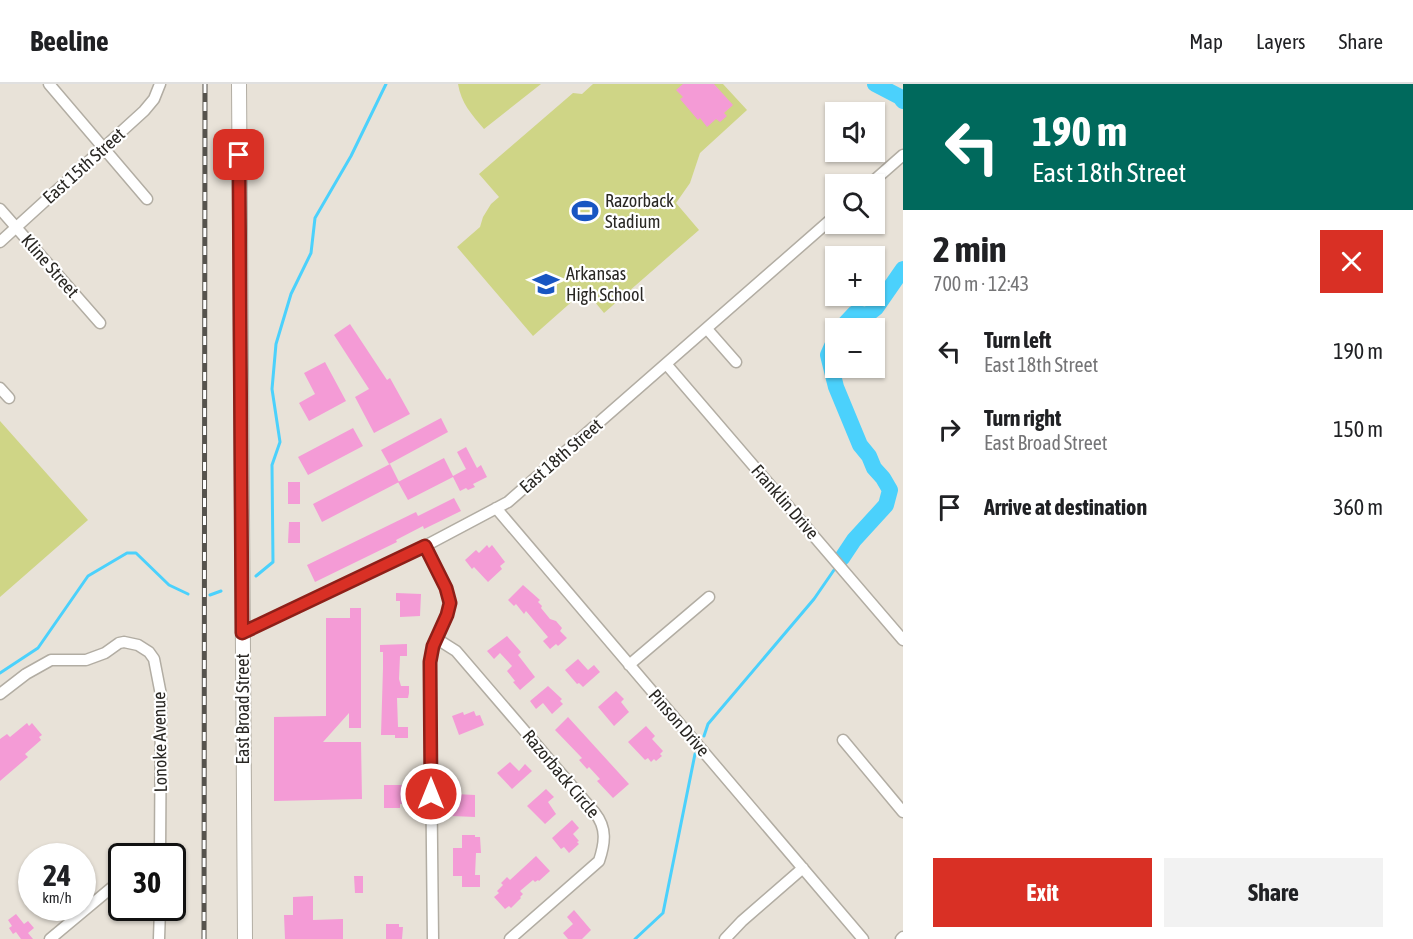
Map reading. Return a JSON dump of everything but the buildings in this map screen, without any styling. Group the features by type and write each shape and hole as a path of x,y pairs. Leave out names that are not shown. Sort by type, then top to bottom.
{"main road":[{"name":"East Broad Street","path":"239,84 245,939"}],"street":[{"path":"49,84 147,199"},
{"name":"East 15th Street","path":"0,242 144,111 154,99 160,84"},
{"path":"881,174 903,155"},
{"name":"Kline Street","path":"0,209 100,323"},
{"name":"East 18th Street","path":"242,633 425,546 508,502 825,225"},
{"path":"707,329 736,362"},
{"name":"Franklin Drive","path":"667,365 903,640"},
{"path":"0,388 9,398"},
{"name":"Pinson Drive","path":"496,508 863,939"},
{"path":"425,546 446,588 450,603 430,662 433,939"},
{"path":"629,665 709,597"},
{"name":"Razorback Circle","path":"436,639 456,651 484,683 601,820 604,831 604,848 599,861 510,939"},
{"name":"Lonoke Avenue","path":"0,694 26,674 51,660 86,660 105,653 115,645 124,642 138,645 148,652 154,658 161,695 157,843"},
{"path":"843,740 903,812"},
{"path":"725,939 742,921 803,868"},
{"path":"50,939 108,891"},
{"path":"159,939 160,921"}],"green space":[{"path":"458,84 541,84 484,129 464,103"},
{"name":"Razorback Stadium","path":"593,84 723,84 747,110 700,153 690,183 676,203 699,230 604,313 585,290 533,336 457,247 480,227 491,204 499,197 479,174 573,93 582,94"},
{"path":"0,421 88,520 0,597"}],"waterway":[{"path":"256,576 273,562 272,465 280,442 272,389 276,344 291,294 311,253 315,218 351,156 386,84"},
{"path":"875,84 900,97 903,101"},
{"path":"850,318 855,313 867,315 876,308 903,269"},
{"path":"834,378 860,445 890,490 886,505 854,540 842,558"},
{"path":"0,673 38,648 88,576 127,553 136,553 169,585 188,594"},
{"path":"704,736 708,724 814,599 834,570"},
{"path":"210,595 221,591"},
{"path":"635,939 663,913 695,754"}],"railway":[{"path":"204,939 205,84"}],"place":[{"name":"Razorback Stadium","path":"585,211"},
{"name":"Arkansas High School","path":"546,284"}],"route":[{"path":"239,155 242,633 425,546 446,588 450,603 433,646 430,662 431,794"}]}
